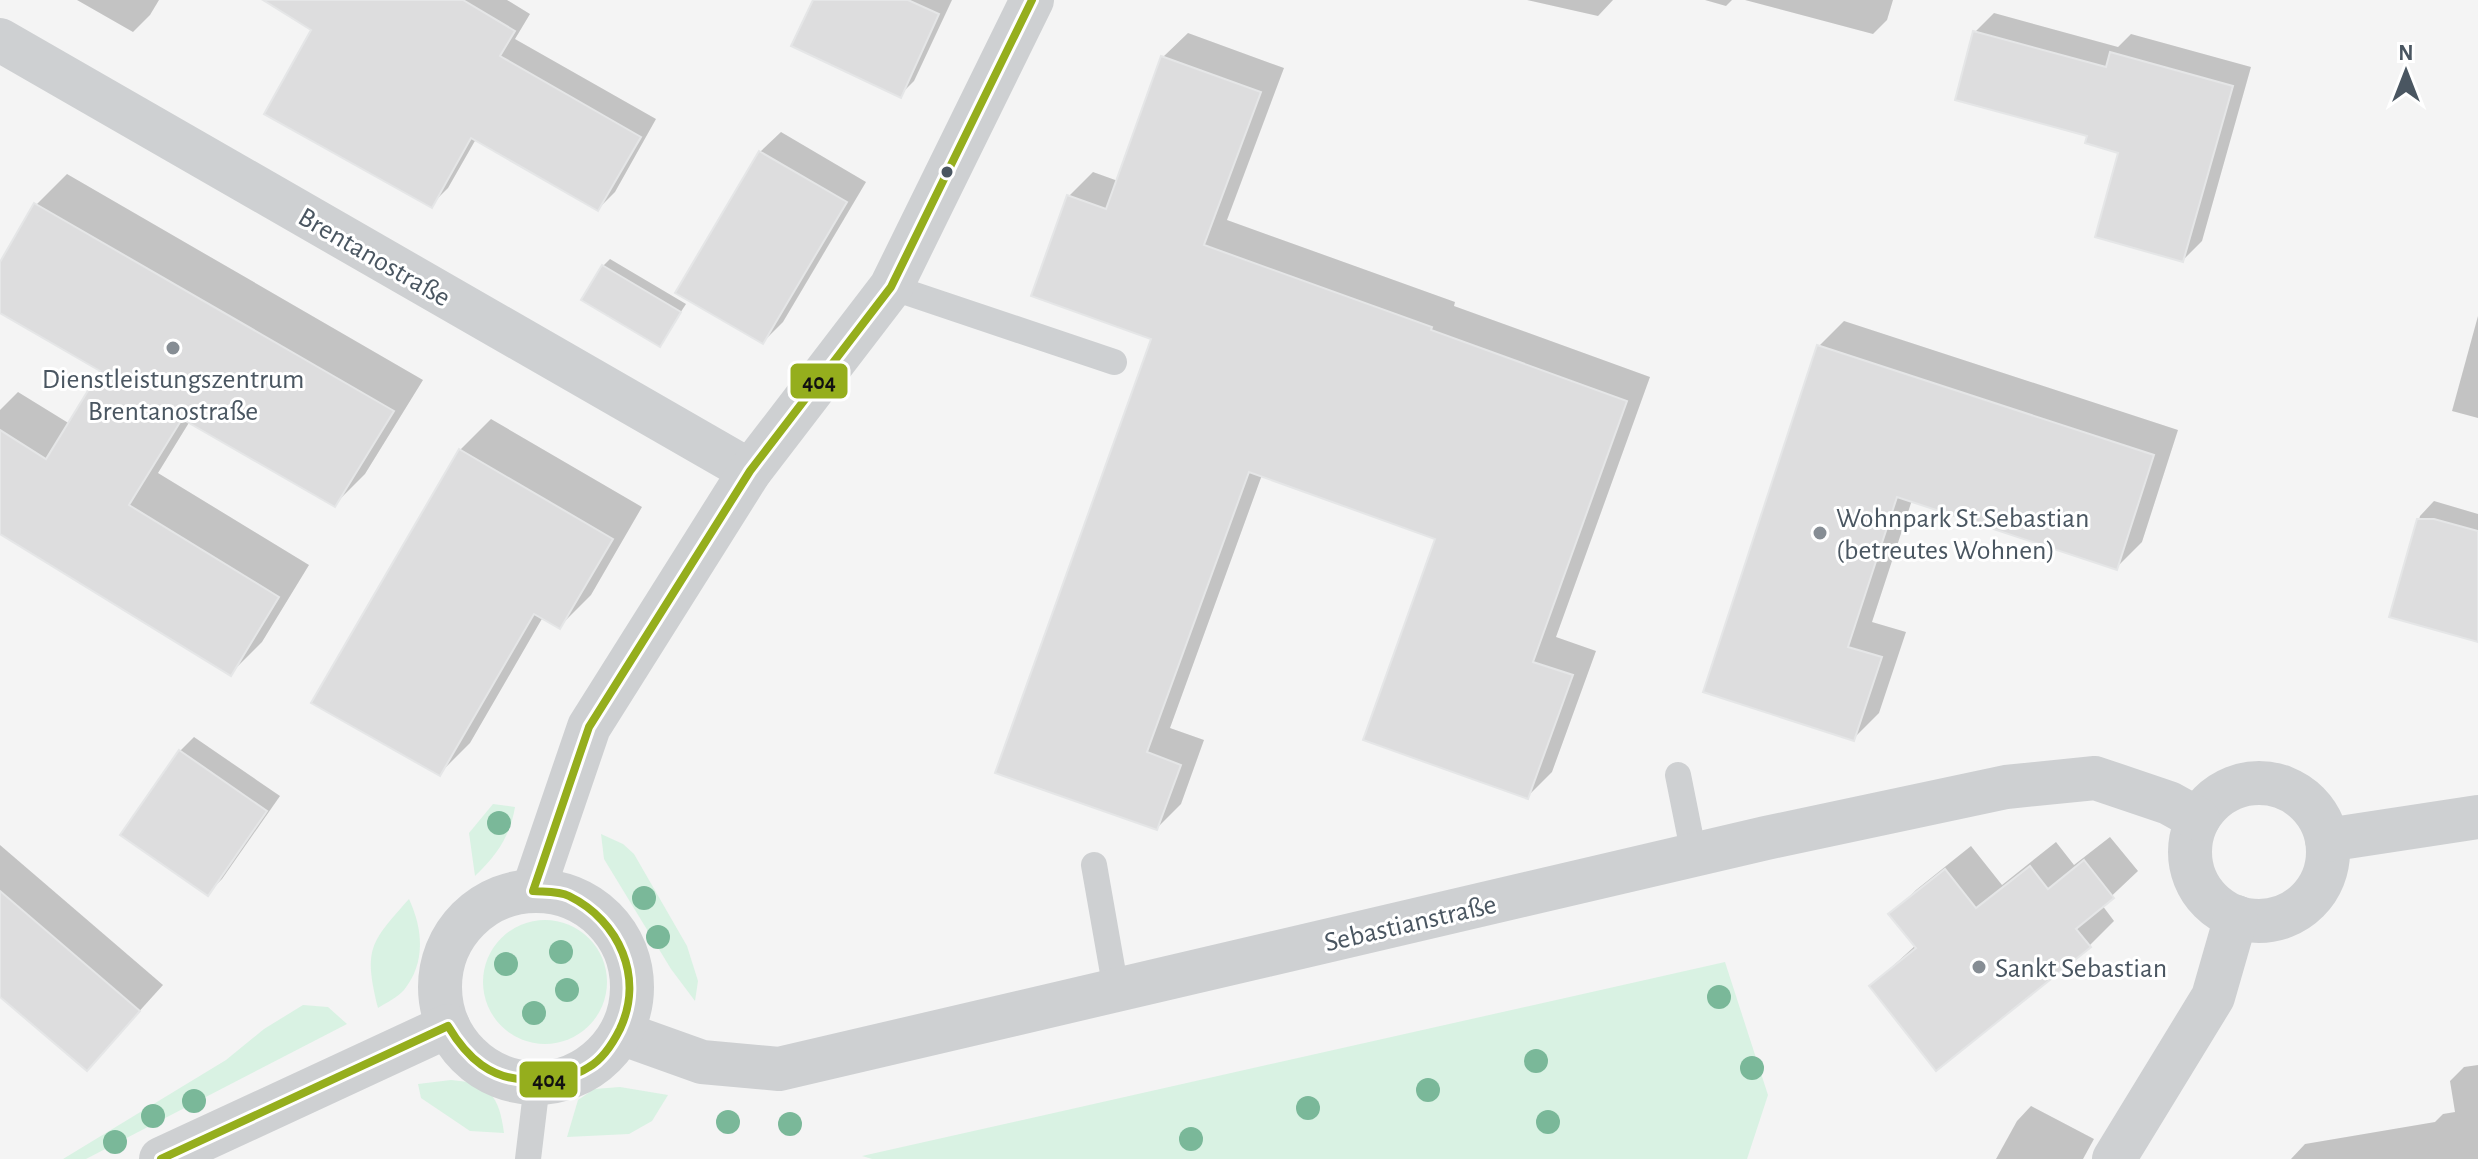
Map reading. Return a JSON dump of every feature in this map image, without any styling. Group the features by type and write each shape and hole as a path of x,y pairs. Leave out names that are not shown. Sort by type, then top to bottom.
{"street":[{"path":"533,891 589,727 750,471 891,287 1032,0"},
{"name":"Brentanostraße","path":"0,40 750,471"},
{"name":"Sebastianstraße","path":"621,1033 702,1062 779,1069 1694,855 2006,787 2095,778 2169,803 2198,819"},
{"path":"2249,783 2269,783 2289,789 2306,802 2320,819 2327,840 2328,858 2315,892 2301,907 2284,916 2264,921 2236,917 2209,899 2197,882 2190,861 2190,839 2198,819 2211,802 2228,789 2249,783"},
{"path":"2327,840 2478,817"},
{"path":"533,891 566,895 596,911 618,936 631,968 632,1001 621,1033 600,1060 571,1078 537,1084 500,1077 469,1056 448,1026 439,990 445,954 465,922 496,899 533,891"},
{"path":"2114,1159 2213,997 2236,917"},
{"path":"161,1159 448,1026"}],"lane":[{"path":"891,287 1114,362"},
{"path":"1678,775 1694,855"},
{"path":"1094,865 1116,990"},
{"path":"528,1159 537,1084"}],"green space":[{"path":"493,804 515,807 513,818 501,845 475,876 469,833"},
{"path":"601,834 623,844 634,854 687,946 698,981 695,1001 671,969 604,859"},
{"path":"409,899 419,934 416,969 404,990 378,1008 371,972 373,948 385,927"},
{"path":"545,920 569,925 589,938 602,958 607,982 602,1006 589,1026 569,1039 545,1044 521,1039 501,1026 488,1006 483,982 488,958 501,938 521,925"},
{"path":"1725,962 1768,1095 1747,1159 872,1159 862,1156"},
{"path":"303,1005 328,1007 347,1024 86,1159 63,1159 226,1060 264,1029"},
{"path":"451,1080 475,1084 490,1093 499,1109 504,1133 470,1131 421,1098 418,1084"},
{"path":"620,1087 668,1095 652,1121 629,1134 567,1137 578,1100 594,1089"}],"building":[{"path":"263,0 463,0 515,31 500,56 641,137 598,211 471,138 432,208 264,114 311,30"},
{"path":"813,0 908,0 939,14 901,98 791,46"},
{"path":"1973,31 2106,67 2110,52 2233,86 2183,262 2095,237 2118,153 2085,143 2087,136 1955,100"},
{"path":"1161,56 1261,92 1204,245 1627,401 1533,662 1573,675 1528,799 1363,740 1435,539 1249,472 1147,752 1181,765 1157,830 995,773 1151,339 1031,296 1067,195 1106,209"},
{"path":"759,151 847,202 763,344 675,293"},
{"path":"34,203 394,411 335,507 182,419 129,505 279,597 231,676 0,534 0,430 46,459 100,371 0,313 0,262"},
{"path":"602,265 681,312 660,347 581,300"},
{"name":"Wohnpark St.Sebastian (betreutes Wohnen)","path":"1817,345 2154,455 2117,570 1897,497 1848,647 1882,657 1854,741 1703,692"},
{"path":"459,449 613,539 560,629 534,614 440,776 311,703"},
{"path":"2417,519 2434,519 2478,531 2478,642 2389,617"},
{"path":"179,750 267,811 208,896 120,835"},
{"name":"Sankt Sebastian","path":"2084,860 2114,898 2076,929 2091,947 1936,1071 1869,986 1916,948 1888,914 1945,869 1976,908 2030,866 2048,889"},
{"path":"0,891 140,1011 87,1071 0,997"}],"transit line":[{"name":"404","path":"161,1159 448,1026 463,1048 482,1065 517,1079 546,1080 568,1076 594,1064 607,1050 627,1010 628,971 623,953 602,920 587,907 565,894 533,891 589,727 750,471 891,287 1032,0"}],"place":[{"name":"Dienstleistungszentrum Brentanostraße","path":"173,348"},
{"name":"Wohnpark St.Sebastian (betreutes Wohnen)","path":"1820,533"},
{"name":"Sankt Sebastian","path":"1979,967"}]}
